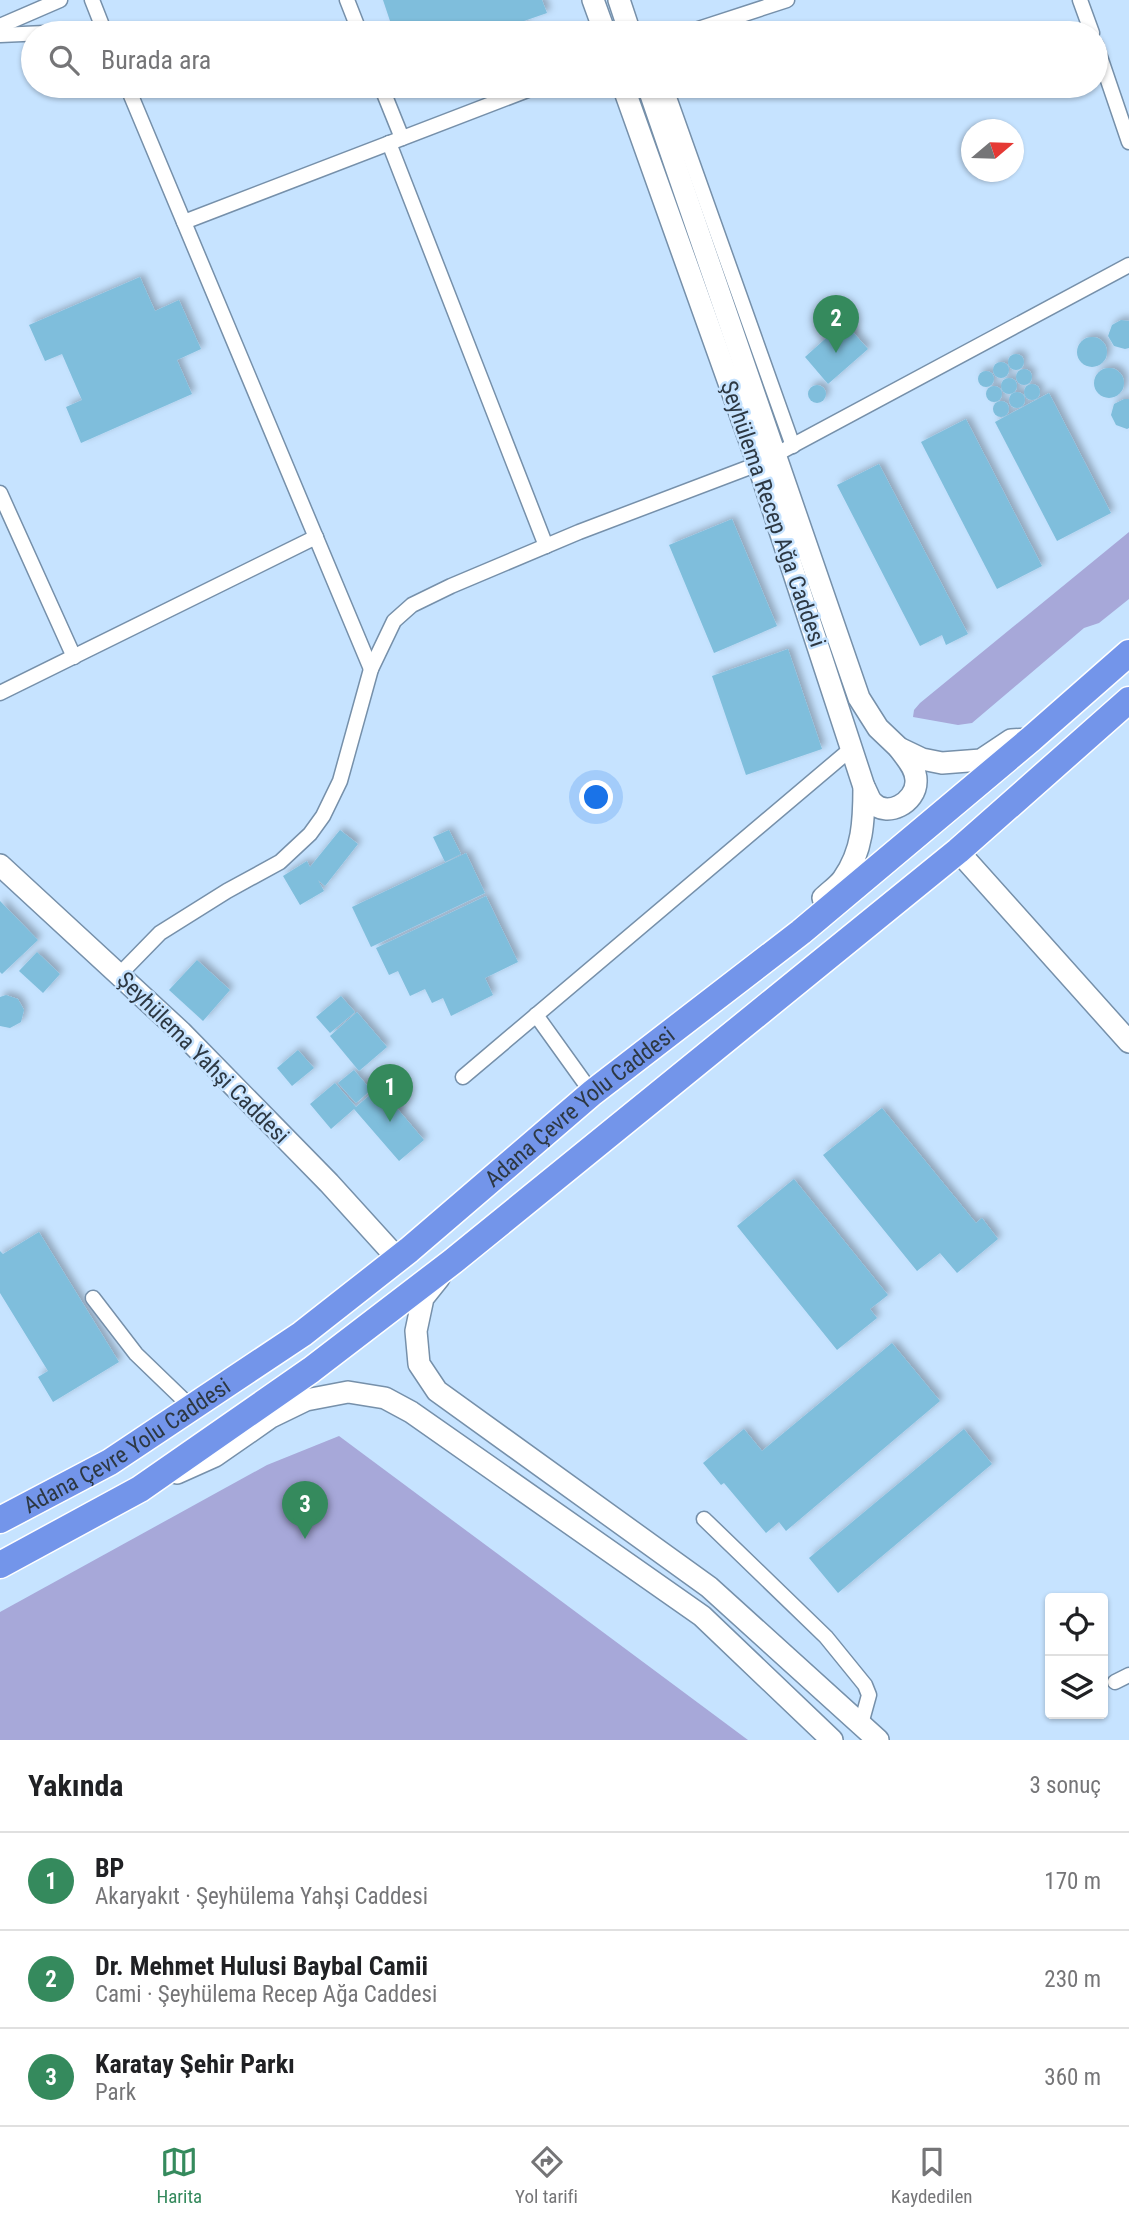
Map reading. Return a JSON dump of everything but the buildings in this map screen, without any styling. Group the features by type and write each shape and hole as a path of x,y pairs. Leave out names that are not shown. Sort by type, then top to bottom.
{"highway":[{"name":"Adana Çevre Yolu Caddesi","path":"0,1520 110,1462 302,1334 398,1259 592,1093 800,932 1031,739 1129,653"},
{"name":"Adana Çevre Yolu Caddesi","path":"0,1565 140,1489 311,1370 452,1262 958,851 1129,700"},
{"path":"0,1572 38,1545"}],"street":[{"path":"0,26 60,0"},
{"path":"92,0 101,21"},
{"path":"347,0 355,21"},
{"path":"593,0 601,21"},
{"path":"619,0 626,21"},
{"path":"723,21 787,0"},
{"path":"1080,0 1087,21"},
{"path":"0,35 21,34"},
{"path":"1108,80 1129,142"},
{"path":"132,98 371,669"},
{"path":"384,98 396,141 546,546"},
{"path":"184,222 507,98"},
{"name":"Şeyhülema Recep Ağa Caddesi","path":"628,98 775,455 864,788 864,826 858,851 843,880 809,910 800,932"},
{"name":"Şeyhülema Recep Ağa Caddesi","path":"652,98 859,698 878,728 899,748 922,759 942,763 981,760 1012,740 1031,739"},
{"path":"669,98 775,455"},
{"path":"119,975 160,933 280,862 310,834 323,816 340,781 371,669 394,621 412,605 546,546 775,455 1129,265"},
{"path":"0,493 74,657"},
{"path":"0,693 316,537"},
{"path":"463,1077 852,748"},
{"path":"864,788 872,802 882,809 898,808 910,799 916,783 911,764 899,748"},
{"path":"958,851 1129,1042"},
{"name":"Şeyhülema Yahşi Caddesi","path":"0,865 181,1032 398,1259"},
{"path":"536,1015 592,1093"},
{"path":"452,1262 423,1298 416,1331 419,1364 437,1391 709,1587 878,1740"},
{"path":"93,1298 136,1354 192,1408"},
{"path":"140,1489 215,1456 271,1418 306,1400 348,1392 385,1398 411,1412 702,1616 832,1740"},
{"path":"704,1519 826,1637 865,1685 869,1695 861,1724"},
{"path":"1115,1682 1129,1675"}],"shaded area":[{"path":"1129,532 1129,599 1099,623 1084,628 972,723 958,725 913,717 914,710 920,703"},
{"path":"339,1436 748,1740 0,1740 0,1612 267,1465"}],"place":[{"name":"Dr. Mehmet Hulusi Baybal Camii","path":"836,353"},
{"name":"BP","path":"390,1122"},
{"name":"Karatay Şehir Parkı","path":"305,1539"}]}
